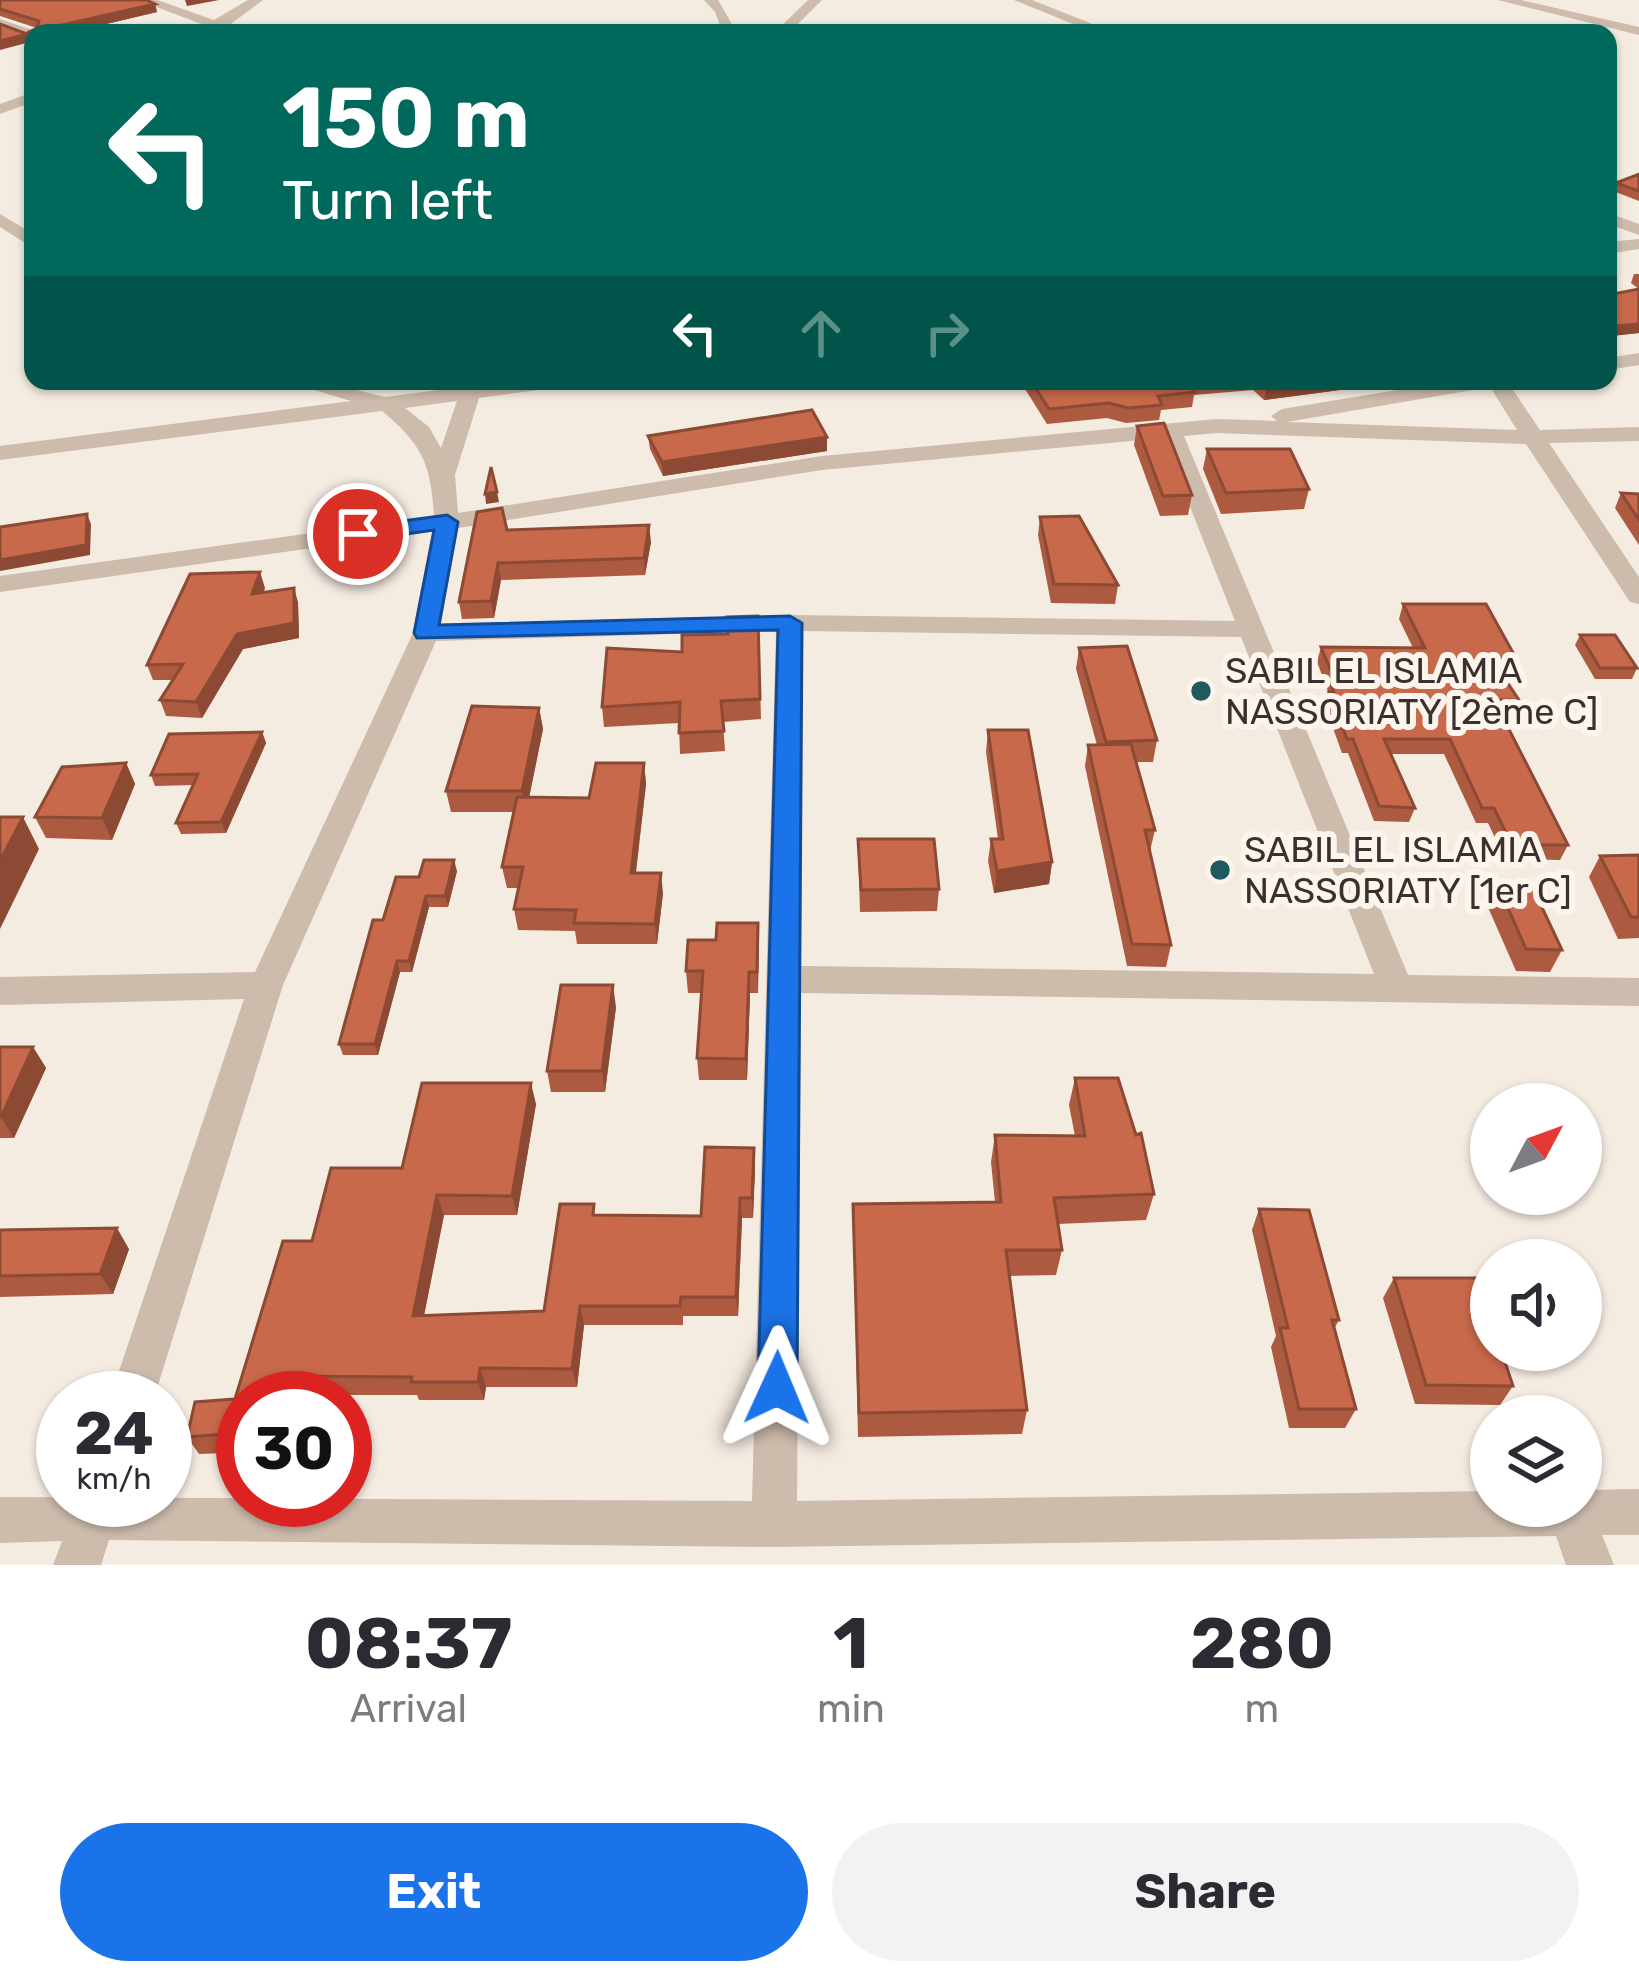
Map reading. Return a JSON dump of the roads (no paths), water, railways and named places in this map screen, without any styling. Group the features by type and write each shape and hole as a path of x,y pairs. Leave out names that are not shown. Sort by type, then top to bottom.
{"street":[{"path":"144,0 213,24"},
{"path":"222,24 257,0"},
{"path":"791,24 816,0"},
{"path":"1020,0 1084,24"},
{"path":"1504,0 1609,24"},
{"path":"141,1371 266,985 426,633 447,522 442,475 421,431 387,404 331,390"},
{"path":"0,453 387,404 456,390"},
{"path":"442,475 470,390"},
{"path":"0,584 447,522 822,463 1172,433 1438,390"},
{"path":"1499,390 1639,596"},
{"path":"1217,426 1530,436 1639,434"},
{"path":"1172,433 1396,989"},
{"path":"426,633 790,623 1251,629"},
{"path":"774,1524 790,623"},
{"path":"786,979 1639,992"},
{"path":"0,991 266,985"},
{"path":"192,1511 774,1524 1470,1515"},
{"path":"1602,1513 1639,1512"},
{"path":"0,1520 36,1516"},
{"path":"77,1565 90,1527"},
{"path":"1576,1527 1590,1565"}],"place":[{"name":"SABIL EL ISLAMIA NASSORIATY [2ème C]","path":"1201,691"},
{"name":"SABIL EL ISLAMIA NASSORIATY [1er C]","path":"1220,870"}]}
